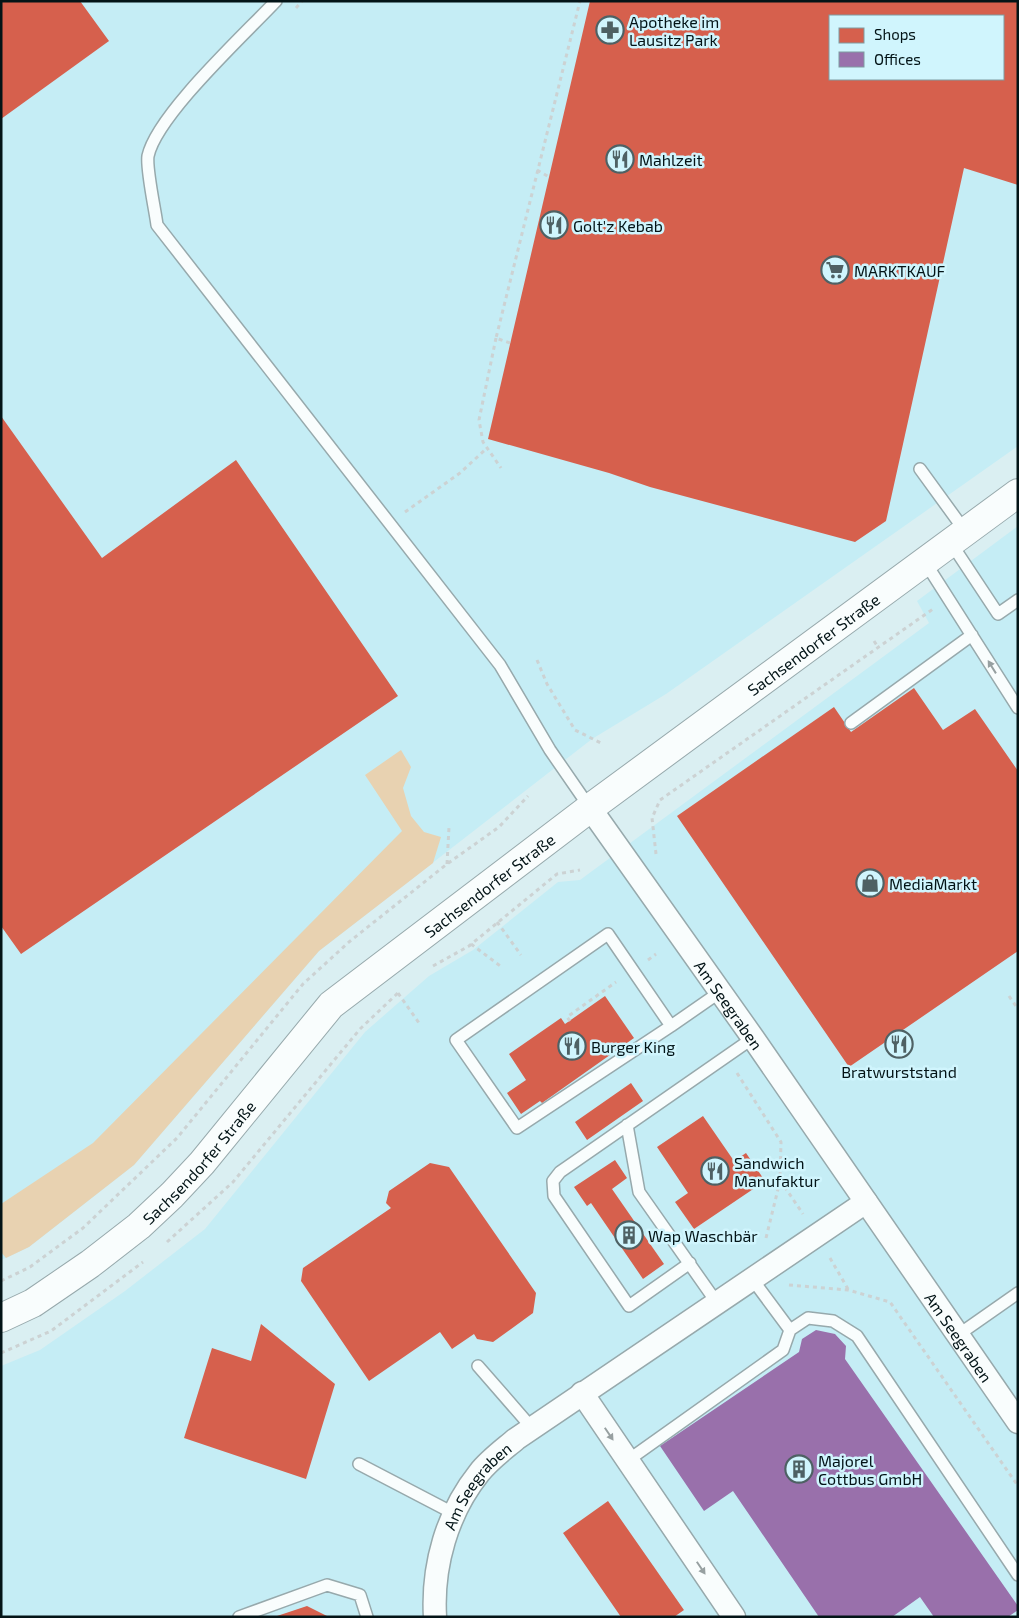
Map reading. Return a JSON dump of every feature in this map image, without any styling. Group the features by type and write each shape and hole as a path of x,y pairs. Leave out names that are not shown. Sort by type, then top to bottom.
{"main road":[{"name":"Sachsendorfer Straße","path":"1,1318 33,1302 90,1264 139,1226 202,1164 331,1005 590,808 1018,493"}],"street":[{"name":"Am Seegraben","path":"590,808 753,1038 1018,1422"},
{"name":"Am Seegraben","path":"435,1617 434,1603 441,1551 453,1513 479,1472 516,1439 582,1393 818,1237 866,1202"},
{"path":"582,1393 734,1617"}],"lane":[{"path":"276,1 207,74 159,130 148,158 157,224 500,665 550,750 590,808"},
{"path":"920,469 958,536 998,614 1018,600"},
{"path":"924,561 1018,708"},
{"path":"851,723 972,635"},
{"path":"671,1026 608,934 456,1040 516,1128 671,1026 720,992"},
{"path":"690,1263 629,1306 554,1196 553,1181 560,1172 753,1038"},
{"path":"627,1125 639,1192 717,1304"},
{"path":"753,1280 790,1330"},
{"path":"958,1335 1018,1293"},
{"path":"628,1461 784,1350 790,1330 808,1318 833,1321 857,1336 1018,1575"},
{"path":"478,1366 532,1428"},
{"path":"359,1464 453,1513"},
{"path":"239,1617 326,1585 360,1595 367,1617"}],"path":[{"path":"289,14 302,1"},
{"path":"501,468 483,442 479,420 496,338 580,1"},
{"path":"537,170 549,177"},
{"path":"496,338 510,343"},
{"path":"389,522 460,472 487,448"},
{"path":"652,818 660,800 948,598"},
{"path":"874,641 878,647"},
{"path":"537,660 547,684 575,730 601,743"},
{"path":"447,864 449,827"},
{"path":"427,969 471,944 557,874 580,870"},
{"path":"497,922 521,955"},
{"path":"471,944 503,968"},
{"path":"570,1021 567,1017 656,954"},
{"path":"165,1244 233,1182 360,1029 405,987"},
{"path":"398,993 420,1023"},
{"path":"1009,996 1018,1009"},
{"path":"726,1057 781,1142 780,1180 764,1242"},
{"path":"780,1180 818,1237 848,1290"},
{"path":"1,1353 51,1331 151,1256"},
{"path":"767,1299 787,1285 848,1290 890,1302 1018,1486"}],"shaded area":[{"path":"1,1 1018,1 1018,446 666,694 592,739 319,951 134,1165 29,1247 1,1260"},
{"path":"1018,526 1018,1617 1,1617 1,1366 40,1350 125,1291 205,1229 365,1032 429,976 473,950 558,882 580,880 929,623 917,601"},
{"path":"401,750 411,767 403,788 411,816 424,832 441,837 433,863 319,951 134,1165 29,1247 6,1258 1,1252 1,1204 93,1143 402,831 365,775"}],"building: Shops":[{"path":"1,1 80,1 109,41 1,119"},
{"path":"590,1 1018,1 1018,185 964,168 886,521 855,542 650,487 609,473 488,439"},
{"path":"1,416 102,558 236,460 398,696 21,954 1,926"},
{"name":"MediaMarkt","path":"914,688 943,730 975,709 1018,771 1018,951 849,1067 677,816 834,707 851,732"},
{"name":"Burger King","path":"605,996 634,1038 542,1103 540,1101 521,1114 507,1093 526,1080 509,1054 561,1018 565,1024"},
{"path":"631,1083 643,1101 587,1140 575,1122"},
{"name":"Sandwich Manufaktur","path":"703,1116 734,1161 746,1153 765,1181 694,1229 675,1202 688,1193 657,1147"},
{"name":"Wap Waschbär","path":"615,1160 627,1178 612,1189 664,1264 643,1279 591,1203 587,1206 574,1187"},
{"path":"430,1163 449,1167 536,1293 533,1313 493,1342 477,1339 474,1334 452,1349 440,1332 369,1381 301,1281 303,1268 391,1208 386,1203 389,1191"},
{"path":"261,1324 335,1384 306,1479 184,1438 212,1348 251,1361"},
{"path":"608,1501 684,1610 674,1617 621,1617 563,1533"},
{"path":"307,1606 329,1617 277,1617 277,1616"}],"building: Offices":[{"name":"Majorel Cottbus GmbH","path":"816,1330 835,1334 846,1346 845,1359 1018,1606 1018,1610 1008,1617 934,1617 920,1597 892,1617 819,1617 733,1491 704,1511 660,1446 799,1352 802,1339"}],"place":[{"name":"Apotheke im Lausitz Park","path":"610,30"},
{"name":"Mahlzeit","path":"620,159"},
{"name":"Golt'z Kebab","path":"554,225"},
{"name":"MARKTKAUF","path":"835,270"},
{"name":"MediaMarkt","path":"870,883"},
{"name":"Bratwurststand","path":"899,1044"},
{"name":"Burger King","path":"572,1046"},
{"name":"Sandwich Manufaktur","path":"715,1171"},
{"name":"Wap Waschbär","path":"629,1235"},
{"name":"Majorel Cottbus GmbH","path":"799,1469"}]}
